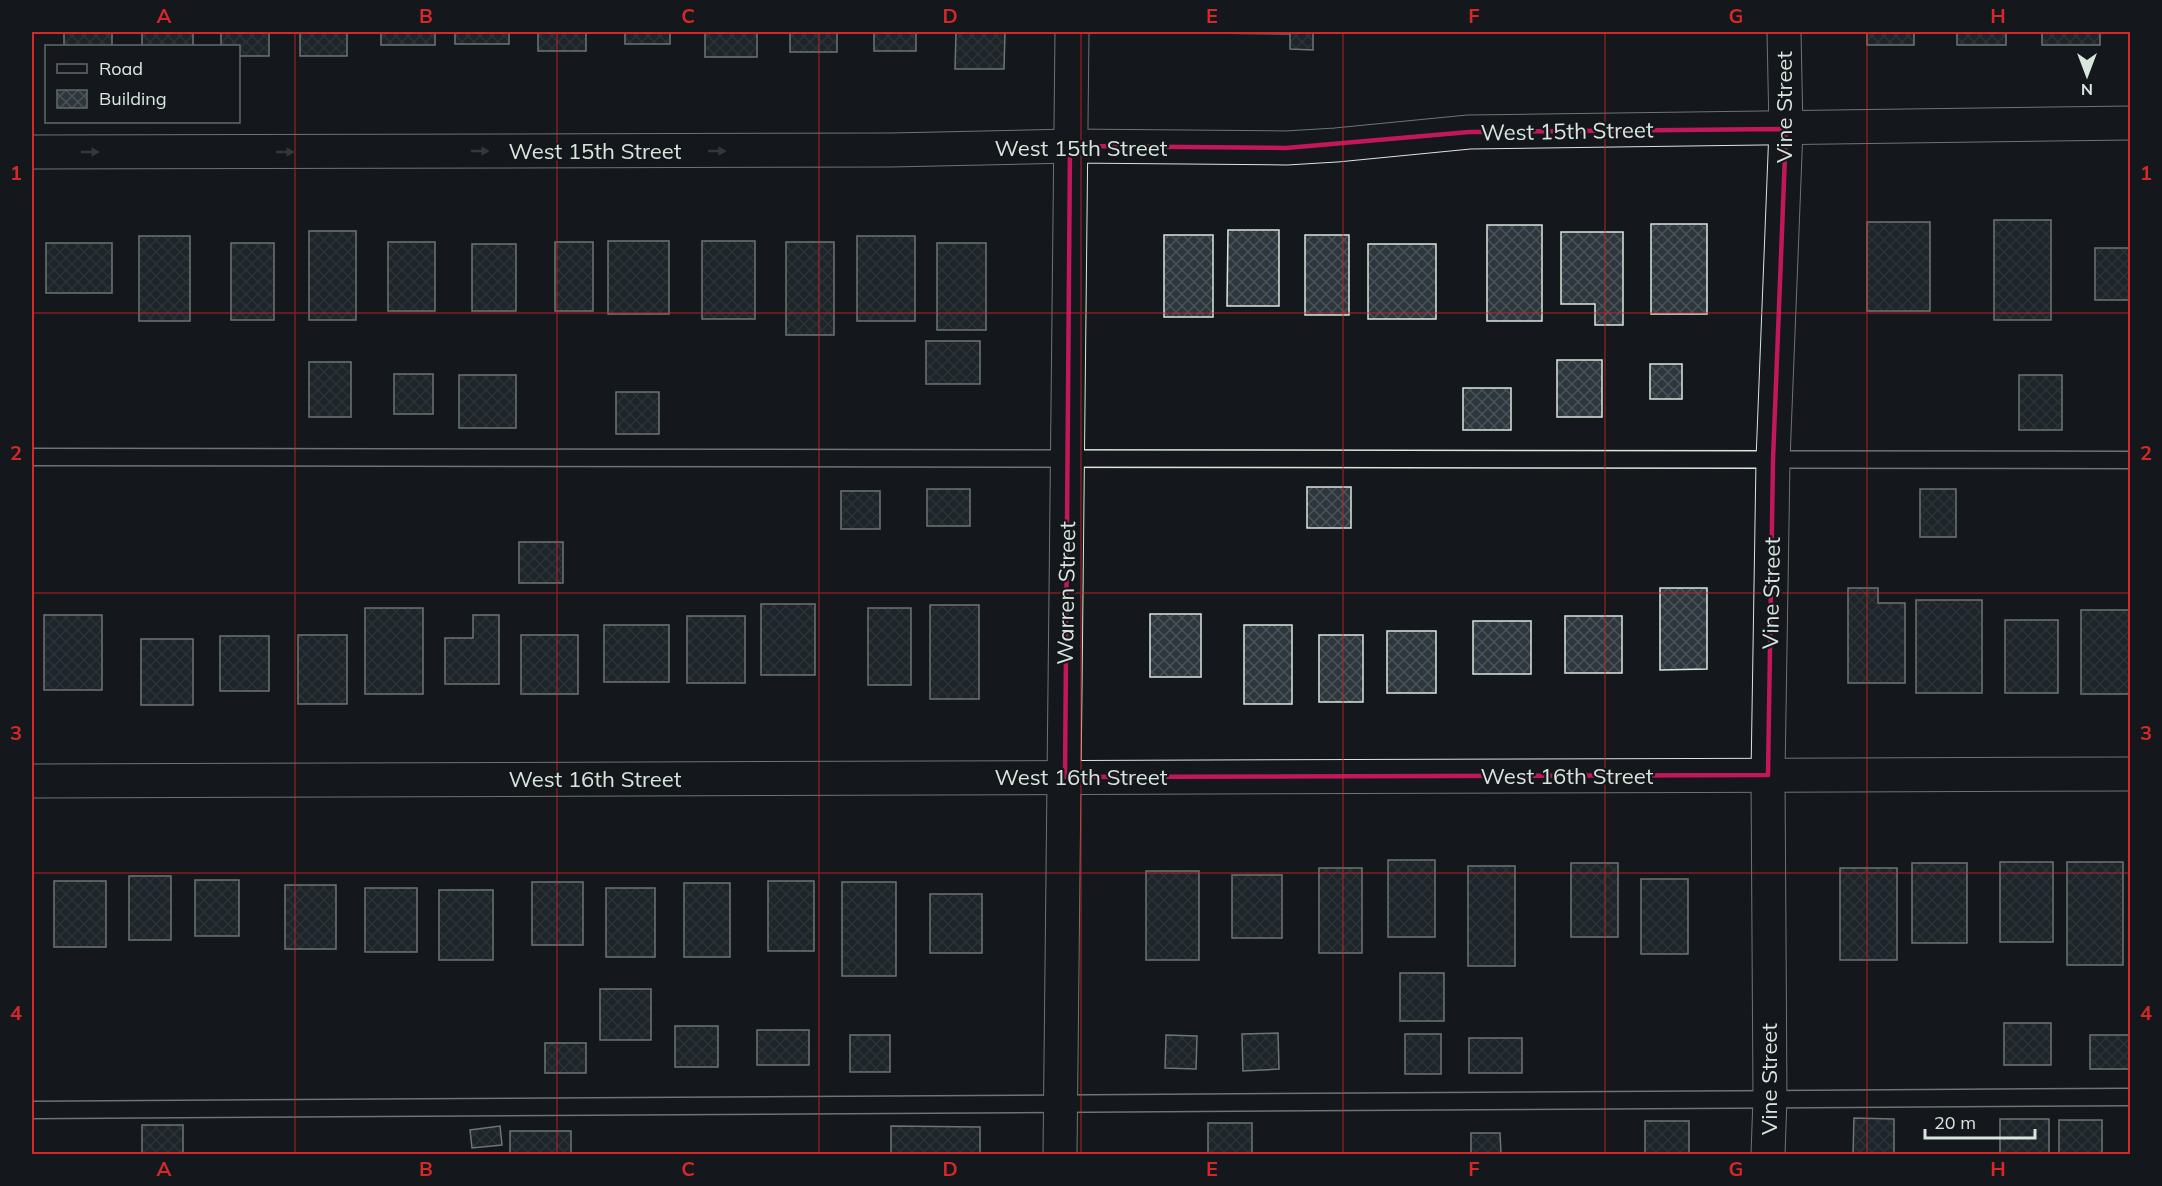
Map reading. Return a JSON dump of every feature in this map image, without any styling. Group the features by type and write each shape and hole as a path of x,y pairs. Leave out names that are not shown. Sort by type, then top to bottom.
{"street":[{"name":"Warren Street","path":"1060,1155 1072,32"},
{"name":"Vine Street","path":"1768,1155 1770,1099 1768,775 1773,460 1786,129 1784,32"},
{"name":"West 15th Street","path":"32,152 867,150 1071,146 1286,148 1336,146 1469,132 2130,123"},
{"name":"West 16th Street","path":"32,781 2130,774"}],"lane":[{"path":"32,457 2130,460"},
{"path":"32,1110 2130,1097"}],"highlighted area":[{"path":"1786,129 1773,460 1768,775 1065,777 1070,146 1286,148 1469,132"}],"building":[{"path":"64,32 112,32 112,45 64,45"},
{"path":"142,32 193,32 193,45 142,45"},
{"path":"221,32 269,32 269,56 240,56 240,45 221,45"},
{"path":"300,32 347,32 347,56 300,56"},
{"path":"381,32 435,32 435,45 381,45"},
{"path":"455,32 509,32 509,44 455,44"},
{"path":"538,32 586,32 586,51 538,51"},
{"path":"625,32 670,32 670,44 625,44"},
{"path":"705,32 757,32 757,57 705,57"},
{"path":"790,32 837,32 837,52 790,52"},
{"path":"874,32 916,32 916,51 874,51"},
{"path":"956,32 1005,32 1004,69 955,69"},
{"path":"1205,32 1313,32 1313,50 1290,49 1290,34"},
{"path":"1313,32 1382,32 1382,33"},
{"path":"1867,32 1914,32 1914,45 1867,45"},
{"path":"1957,32 2006,32 2006,45 1957,45"},
{"path":"2042,32 2100,32 2100,45 2042,45"},
{"path":"1994,220 2051,220 2051,320 1994,320"},
{"path":"1867,222 1930,222 1930,311 1867,311"},
{"path":"1651,224 1707,224 1707,314 1651,314"},
{"path":"1487,225 1542,225 1542,321 1487,321"},
{"path":"1228,230 1279,230 1279,306 1227,306"},
{"path":"309,231 356,231 356,320 309,320"},
{"path":"1561,232 1623,232 1623,325 1595,325 1595,304 1561,304"},
{"path":"1164,235 1213,235 1213,317 1164,317"},
{"path":"1305,235 1349,235 1349,315 1305,315"},
{"path":"139,236 190,236 190,321 139,321"},
{"path":"857,236 915,236 915,321 857,321"},
{"path":"608,241 669,241 669,314 608,314"},
{"path":"702,241 755,241 755,319 702,319"},
{"path":"388,242 435,242 435,311 388,311"},
{"path":"555,242 593,242 593,311 555,311"},
{"path":"786,242 834,242 834,335 786,335"},
{"path":"46,243 112,243 112,293 46,293"},
{"path":"231,243 274,243 274,320 231,320"},
{"path":"937,243 986,243 986,330 937,330"},
{"path":"472,244 516,244 516,311 472,311"},
{"path":"1368,244 1436,244 1436,319 1368,319"},
{"path":"2095,248 2130,248 2130,300 2095,300"},
{"path":"926,341 980,341 980,384 926,384"},
{"path":"1557,360 1602,360 1602,417 1557,417"},
{"path":"309,362 351,362 351,417 309,417"},
{"path":"1650,364 1682,364 1682,399 1650,399"},
{"path":"394,374 433,374 433,414 394,414"},
{"path":"459,375 516,375 516,428 459,428"},
{"path":"2019,375 2062,375 2062,430 2019,430"},
{"path":"1463,388 1511,388 1511,430 1463,430"},
{"path":"616,392 659,392 659,434 616,434"},
{"path":"1307,487 1351,487 1351,528 1307,528"},
{"path":"927,489 970,489 970,526 927,526"},
{"path":"1920,489 1956,489 1956,537 1920,537"},
{"path":"841,491 880,491 880,529 841,529"},
{"path":"519,542 563,542 563,583 519,583"},
{"path":"1660,588 1707,588 1707,669 1660,670"},
{"path":"1848,588 1878,588 1878,603 1905,603 1905,683 1848,683"},
{"path":"1916,600 1982,600 1982,693 1916,693"},
{"path":"761,604 815,604 815,675 761,675"},
{"path":"930,605 979,605 979,699 930,699"},
{"path":"365,608 423,608 423,694 365,694"},
{"path":"868,608 911,608 911,685 868,685"},
{"path":"2081,610 2130,610 2130,694 2081,694"},
{"path":"1150,614 1201,614 1201,677 1150,677"},
{"path":"44,615 102,615 102,690 44,690"},
{"path":"473,615 499,615 499,684 445,684 445,638 473,638"},
{"path":"687,616 745,616 745,683 687,683"},
{"path":"1565,616 1622,616 1622,673 1565,673"},
{"path":"2005,620 2058,620 2058,693 2005,693"},
{"path":"1473,621 1531,621 1531,674 1473,674"},
{"path":"604,625 669,625 669,682 604,682"},
{"path":"1244,625 1292,625 1292,704 1244,704"},
{"path":"1387,631 1436,631 1436,693 1387,693"},
{"path":"298,635 347,635 347,704 298,704"},
{"path":"521,635 578,635 578,694 521,694"},
{"path":"1319,635 1363,635 1363,702 1319,702"},
{"path":"220,636 269,636 269,691 220,691"},
{"path":"141,639 193,639 193,705 141,705"},
{"path":"1388,860 1435,860 1435,937 1388,937"},
{"path":"2000,862 2053,862 2053,942 2000,942"},
{"path":"2067,862 2123,862 2123,965 2067,965"},
{"path":"1571,863 1618,863 1618,937 1571,937"},
{"path":"1912,863 1967,863 1967,943 1912,943"},
{"path":"1468,866 1515,866 1515,966 1468,966"},
{"path":"1319,868 1362,868 1362,953 1319,953"},
{"path":"1840,868 1897,868 1897,960 1840,960"},
{"path":"1146,871 1199,871 1199,960 1146,960"},
{"path":"1232,875 1282,875 1282,938 1232,938"},
{"path":"129,876 171,876 171,940 129,940"},
{"path":"1641,879 1688,879 1688,954 1641,954"},
{"path":"195,880 239,880 239,936 195,936"},
{"path":"54,881 106,881 106,947 54,947"},
{"path":"768,881 814,881 814,951 768,951"},
{"path":"532,882 583,882 583,945 532,945"},
{"path":"842,882 896,882 896,976 842,976"},
{"path":"684,883 730,883 730,957 684,957"},
{"path":"285,885 336,885 336,949 285,949"},
{"path":"365,888 417,888 417,952 365,952"},
{"path":"606,888 655,888 655,957 606,957"},
{"path":"439,890 493,890 493,960 439,960"},
{"path":"930,894 982,894 982,953 930,953"},
{"path":"1400,973 1444,973 1444,1021 1400,1021"},
{"path":"600,989 651,989 651,1040 600,1040"},
{"path":"2004,1023 2051,1023 2051,1065 2004,1065"},
{"path":"675,1026 718,1026 718,1067 675,1067"},
{"path":"757,1030 809,1030 809,1065 757,1065"},
{"path":"1278,1033 1279,1069 1243,1071 1242,1034"},
{"path":"1405,1034 1441,1034 1441,1074 1405,1074"},
{"path":"850,1035 890,1035 890,1072 850,1072"},
{"path":"1166,1035 1197,1036 1196,1069 1165,1068"},
{"path":"2090,1035 2130,1035 2130,1069 2090,1069"},
{"path":"1469,1038 1522,1038 1522,1073 1469,1073"},
{"path":"545,1043 586,1043 586,1073 545,1073"},
{"path":"1854,1118 1894,1119 1894,1154 1853,1154"},
{"path":"2000,1119 2049,1119 2049,1154 2000,1154"},
{"path":"2059,1120 2102,1120 2102,1154 2059,1154"},
{"path":"1645,1121 1689,1121 1689,1154 1645,1154"},
{"path":"1208,1123 1252,1123 1252,1154 1208,1154"},
{"path":"142,1125 183,1125 183,1154 142,1154"},
{"path":"500,1126 502,1145 472,1148 470,1130"},
{"path":"891,1126 980,1127 980,1154 891,1154"},
{"path":"510,1131 571,1131 571,1154 510,1154"},
{"path":"1471,1133 1500,1133 1501,1154 1471,1154"}]}
